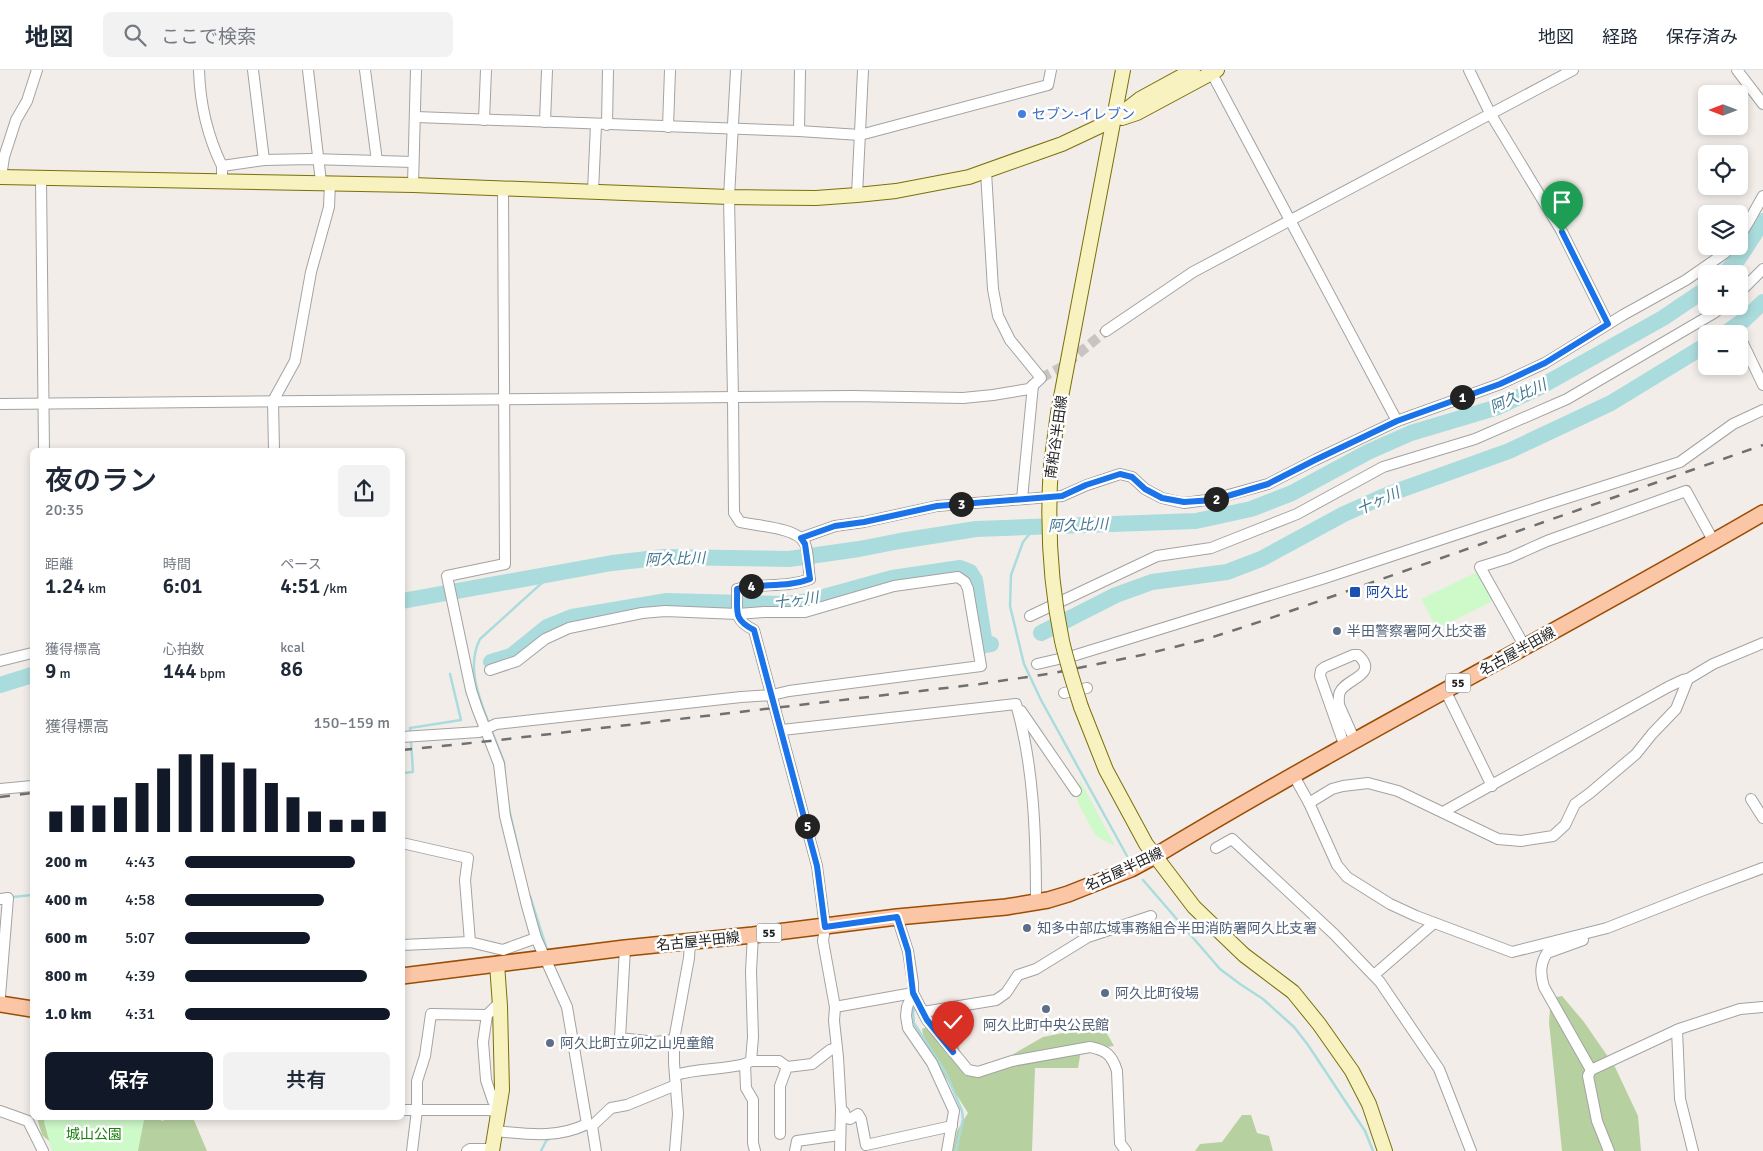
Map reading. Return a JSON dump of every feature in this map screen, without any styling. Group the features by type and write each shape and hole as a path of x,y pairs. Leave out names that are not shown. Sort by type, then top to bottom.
{"main road":[{"name":"名古屋半田線","path":"405,976 625,948 825,927 897,917 1006,907 1068,894 1134,867 1155,856 1445,690 1714,542 1763,513"},
{"path":"0,1004 30,1009"}],"street":[{"path":"37,70 27,101 16,120 4,157 0,177 413,185 729,197 816,198 857,195 922,186 986,172 1062,144 1113,120 1138,113 1213,71 1397,421"},
{"path":"199,70 201,105 212,147 222,166 222,182"},
{"path":"254,70 264,160"},
{"path":"274,448 273,401 295,361 311,272 329,207 326,183 317,154 308,70"},
{"path":"365,70 377,161"},
{"path":"413,185 416,70"},
{"path":"484,120 486,70"},
{"path":"545,122 547,70"},
{"path":"608,70 608,125"},
{"path":"668,127 670,70"},
{"path":"736,70 729,197 734,513 740,522 778,528 803,541"},
{"path":"799,131 800,70"},
{"path":"857,195 864,70"},
{"path":"416,117 799,131 860,135 1048,85 1051,70"},
{"name":"南粕谷半田線","path":"1123,70 1058,413 1051,465 1049,518 1052,574 1062,640 1081,707 1110,777 1129,814 1155,856 1194,907 1244,956 1293,992 1319,1024 1352,1071 1369,1104 1385,1151"},
{"path":"1113,120 1140,99 1192,70"},
{"path":"1469,70 1490,113 1562,232 1608,324"},
{"path":"1106,331 1193,272 1573,70"},
{"path":"1737,70 1763,104"},
{"path":"593,191 596,125"},
{"path":"222,166 264,160 413,162"},
{"path":"0,404 733,397 963,398 1018,392 1029,388 1042,378 1010,340 998,316 993,289 986,172"},
{"path":"41,179 44,448"},
{"path":"503,188 505,564 447,576 447,578 471,690 499,764 505,816 526,906 544,958 567,1007 596,1151"},
{"path":"1748,224 1763,196"},
{"path":"803,541 835,526 864,522 937,506 1062,496 1086,485 1120,474 1132,477 1145,489 1162,498 1184,502 1214,500 1268,484 1397,421 1500,384 1545,363 1608,324 1686,280 1722,255"},
{"path":"1748,284 1763,269"},
{"path":"1030,616 1157,556 1211,548 1297,514 1383,467 1475,439 1568,399 1712,315"},
{"path":"1748,352 1762,379"},
{"path":"1022,499 1033,385"},
{"path":"1037,664 1076,655 1325,578 1680,462 1733,424 1763,410"},
{"path":"1525,647 1480,568 1509,558 1547,541 1686,491 1714,542"},
{"path":"803,541 810,579 802,582 748,586 737,589 738,612 742,624 754,630 817,866 825,927 823,941 835,1007 841,1110 840,1151"},
{"path":"405,737 479,732 496,724 772,695 789,691 981,666 968,589 965,582 958,577 894,586 805,612 764,612 753,614 665,611 642,613 569,628 545,639 517,661 490,670"},
{"path":"1443,812 1668,687 1688,679 1713,664 1763,643"},
{"path":"0,661 30,654"},
{"path":"1324,686 1332,691 1362,675 1365,666 1362,658 1358,655 1353,655 1325,666 1321,670 1320,676 1324,686 1350,744"},
{"path":"1309,802 1332,789 1368,783 1398,791 1498,839 1521,841 1553,836 1565,825 1575,804 1636,754 1676,709 1688,679"},
{"path":"1344,686 1340,692 1339,705 1350,744"},
{"path":"1064,693 1087,688"},
{"path":"1445,690 1492,786"},
{"path":"782,730 1016,704"},
{"path":"1016,704 1076,791"},
{"path":"1016,704 1023,728 1036,834 1036,902"},
{"path":"1294,776 1309,802 1337,865 1347,878 1390,904 1416,916 1512,952 1607,928 1701,890 1763,868"},
{"path":"0,789 30,786"},
{"path":"1751,799 1763,818"},
{"path":"1216,848 1232,839 1334,934 1374,975 1439,1069 1471,1151"},
{"path":"405,844 468,858 466,880 470,942"},
{"path":"0,899 8,898 0,996"},
{"path":"923,1012 996,1000 1006,993 1018,975 1042,966 1071,946 1088,937 1151,916"},
{"path":"897,917 908,951 913,993 927,1020 968,1070 978,1072 1012,1060 1090,1048 1108,1053 1114,1060 1117,1070 1120,1143 1126,1151"},
{"path":"1374,975 1434,923"},
{"path":"1586,933 1582,940 1547,953 1541,972 1544,987 1591,1070"},
{"path":"753,935 751,971 753,1037 748,1062 746,1088 754,1100 753,1143 755,1151"},
{"path":"405,945 470,942 502,950 536,938"},
{"path":"675,1151 678,1114 674,1040 690,958 690,942"},
{"path":"625,948 620,1038 655,1042 674,1040"},
{"path":"467,1151 470,1149 492,1150 502,1090 497,964"},
{"path":"835,1007 913,993"},
{"path":"913,993 907,1007 908,1028 932,1062 954,1111 946,1151"},
{"path":"499,1108 493,1101 486,1080 483,1042 487,1015 495,1007 500,1006"},
{"path":"1609,1151 1596,1121 1588,1076 1591,1070 1677,1030 1740,1009 1763,1008"},
{"path":"412,1151 417,1110 417,1081 425,1056 431,1014 487,1015"},
{"path":"1677,1030 1680,1098 1693,1151"},
{"path":"495,1131 540,1136 574,1130 590,1125 612,1108 627,1105 693,1070 734,1067 748,1062 779,1061 787,1067 812,1064 830,1050 836,1048"},
{"path":"780,1134 780,1086 787,1067"},
{"path":"405,1110 489,1110 499,1108"},
{"path":"0,1110 28,1121 42,1151"},
{"path":"841,1110 846,1118 850,1119 858,1114 861,1119 866,1145 952,1126"},
{"path":"795,1151 797,1141 839,1135"}],"green space":[{"path":"1478,573 1493,601 1437,629 1421,599"},
{"path":"1080,780 1115,846 1096,836 1078,803"},
{"path":"1562,996 1584,1022 1615,1067 1638,1116 1641,1151 1562,1151 1549,1022 1551,998"},
{"path":"934,1024 953,1026 962,1059 981,1077 1010,1056 1043,1037 1102,1025 1114,1046 1081,1050 1078,1068 1035,1068 1032,1151 953,1151 957,1131 968,1113 925,1045 922,1029"},
{"path":"1242,1115 1251,1115 1257,1133 1269,1136 1273,1151 1195,1151 1200,1144 1222,1142"},
{"path":"38,1120 194,1120 207,1151 61,1151 42,1135"},
{"name":"城山公園","path":"44,1120 144,1120 138,1151 52,1151"}],"waterway":[{"name":"阿久比川","path":"1732,265 1763,221"},
{"name":"阿久比川","path":"405,600 612,563 665,557 789,559 976,529 1196,521 1251,509 1292,493 1368,452 1411,433 1498,407 1538,388 1663,318 1698,294"},
{"name":"十ヶ川","path":"1737,325 1763,302"},
{"name":"十ヶ川","path":"1041,633 1116,595 1152,582 1227,572 1261,559 1344,514 1389,494 1509,451 1611,403 1698,350"},
{"path":"1036,526 1023,542 1011,575 1010,606 1024,664 1041,700 1127,856"},
{"name":"十ヶ川","path":"491,662 511,656 547,627 572,617 667,601 786,604 809,601 892,578 960,568 970,572 975,580 985,645 991,644"},
{"path":"489,724 478,693 474,671 474,660 480,639 544,581 546,574"},
{"path":"411,734 410,728 461,720 450,674"},
{"name":"阿久比川","path":"0,685 30,676"},
{"path":"491,729 504,762 505,776"},
{"path":"405,773 413,772 411,740"},
{"path":"509,809 519,852"},
{"path":"1143,880 1220,969 1263,999 1294,1027 1365,1131 1373,1151"},
{"path":"13,897 30,895"},
{"path":"530,896 548,953"},
{"path":"915,1006 913,1012 914,1023 947,1075 962,1111 963,1119 956,1151"},
{"path":"587,1097 591,1121"},
{"path":"577,1133 588,1129"},
{"path":"541,1151 546,1141 550,1138"}],"tunnel":[{"path":"1041,378 1062,367 1106,331"}],"railway":[{"path":"405,750 980,684 1054,673 1142,655 1207,639 1268,619 1763,445"},
{"path":"0,797 30,793"}],"place":[{"name":"セブン-イレブン","path":"1022,114"},
{"name":"阿久比","path":"1355,592"},
{"name":"半田警察署阿久比交番","path":"1337,631"},
{"name":"知多中部広域事務組合半田消防署阿久比支署","path":"1027,928"},
{"name":"阿久比町役場","path":"1105,993"},
{"name":"阿久比町中央公民館","path":"1046,1009"},
{"name":"阿久比町立卯之山児童館","path":"550,1043"}],"route":[{"path":"953,1052 927,1020 913,993 908,951 897,917 825,927 817,866 782,730 754,630 742,624 739,620 737,589 748,586 797,583 810,579 805,544 801,538 835,526 864,522 898,513 937,506 1062,496 1106,477 1120,474 1132,477 1145,489 1162,498 1184,502 1214,500 1268,484 1397,421 1500,384 1545,363 1608,324 1562,232"}]}
